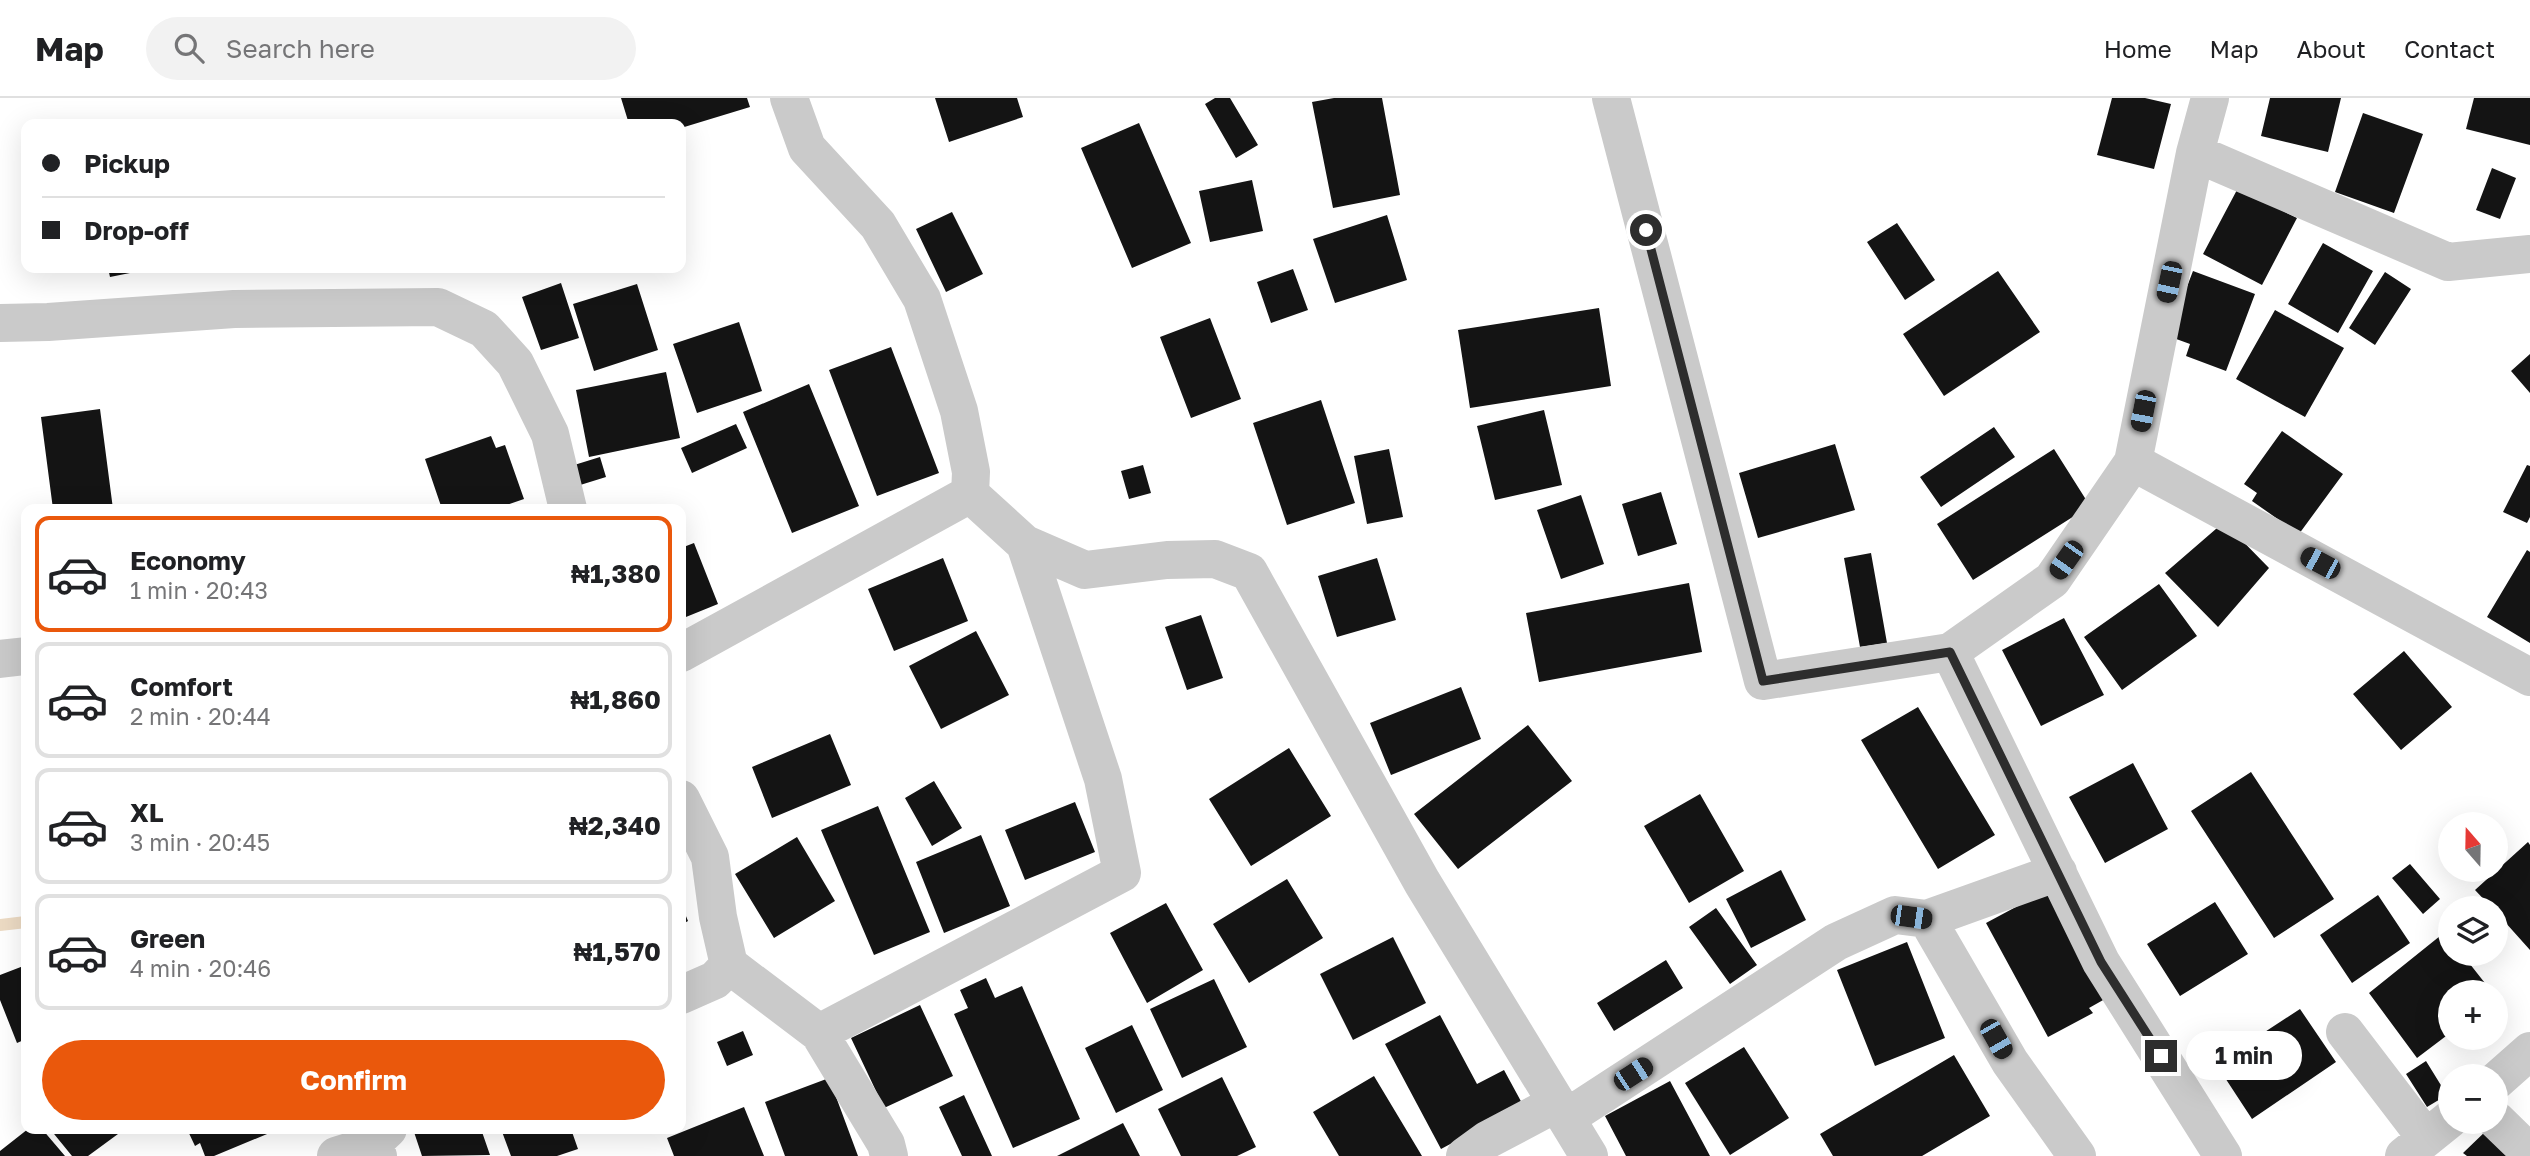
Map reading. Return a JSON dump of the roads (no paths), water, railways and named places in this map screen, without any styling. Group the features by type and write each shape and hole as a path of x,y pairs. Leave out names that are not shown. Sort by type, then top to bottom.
{"street":[{"path":"789,98 807,148 878,225 922,299 959,411 971,472 970,494"},
{"path":"1611,98 1763,681 1950,652 2052,579 2133,463 2195,153 2210,98"},
{"path":"2195,153 2448,262 2530,254"},
{"path":"0,323 234,309 438,307 484,329 516,363 550,434 565,504"},
{"path":"2133,463 2530,677"},
{"path":"970,494 1025,544 1085,570 1167,559 1215,559 1249,572 1422,881 1589,1156"},
{"path":"686,650 970,494"},
{"path":"820,1033 1122,873 1103,779 1025,544"},
{"path":"1950,652 2101,962 2223,1156"},
{"path":"0,660 21,657"},
{"path":"686,809 710,857 718,917 729,965 820,1033 886,1144 890,1156"},
{"path":"1465,1156 1487,1140 1561,1110 1836,942 1895,915 1927,919 2059,872"},
{"path":"1927,919 2010,1062 2077,1156"},
{"path":"686,993 715,980 729,965"},
{"path":"2345,1032 2426,1138"},
{"path":"2508,1070 2530,1051"},
{"path":"2508,1132 2530,1153"}],"waterway":[{"path":"0,925 21,923"}]}
